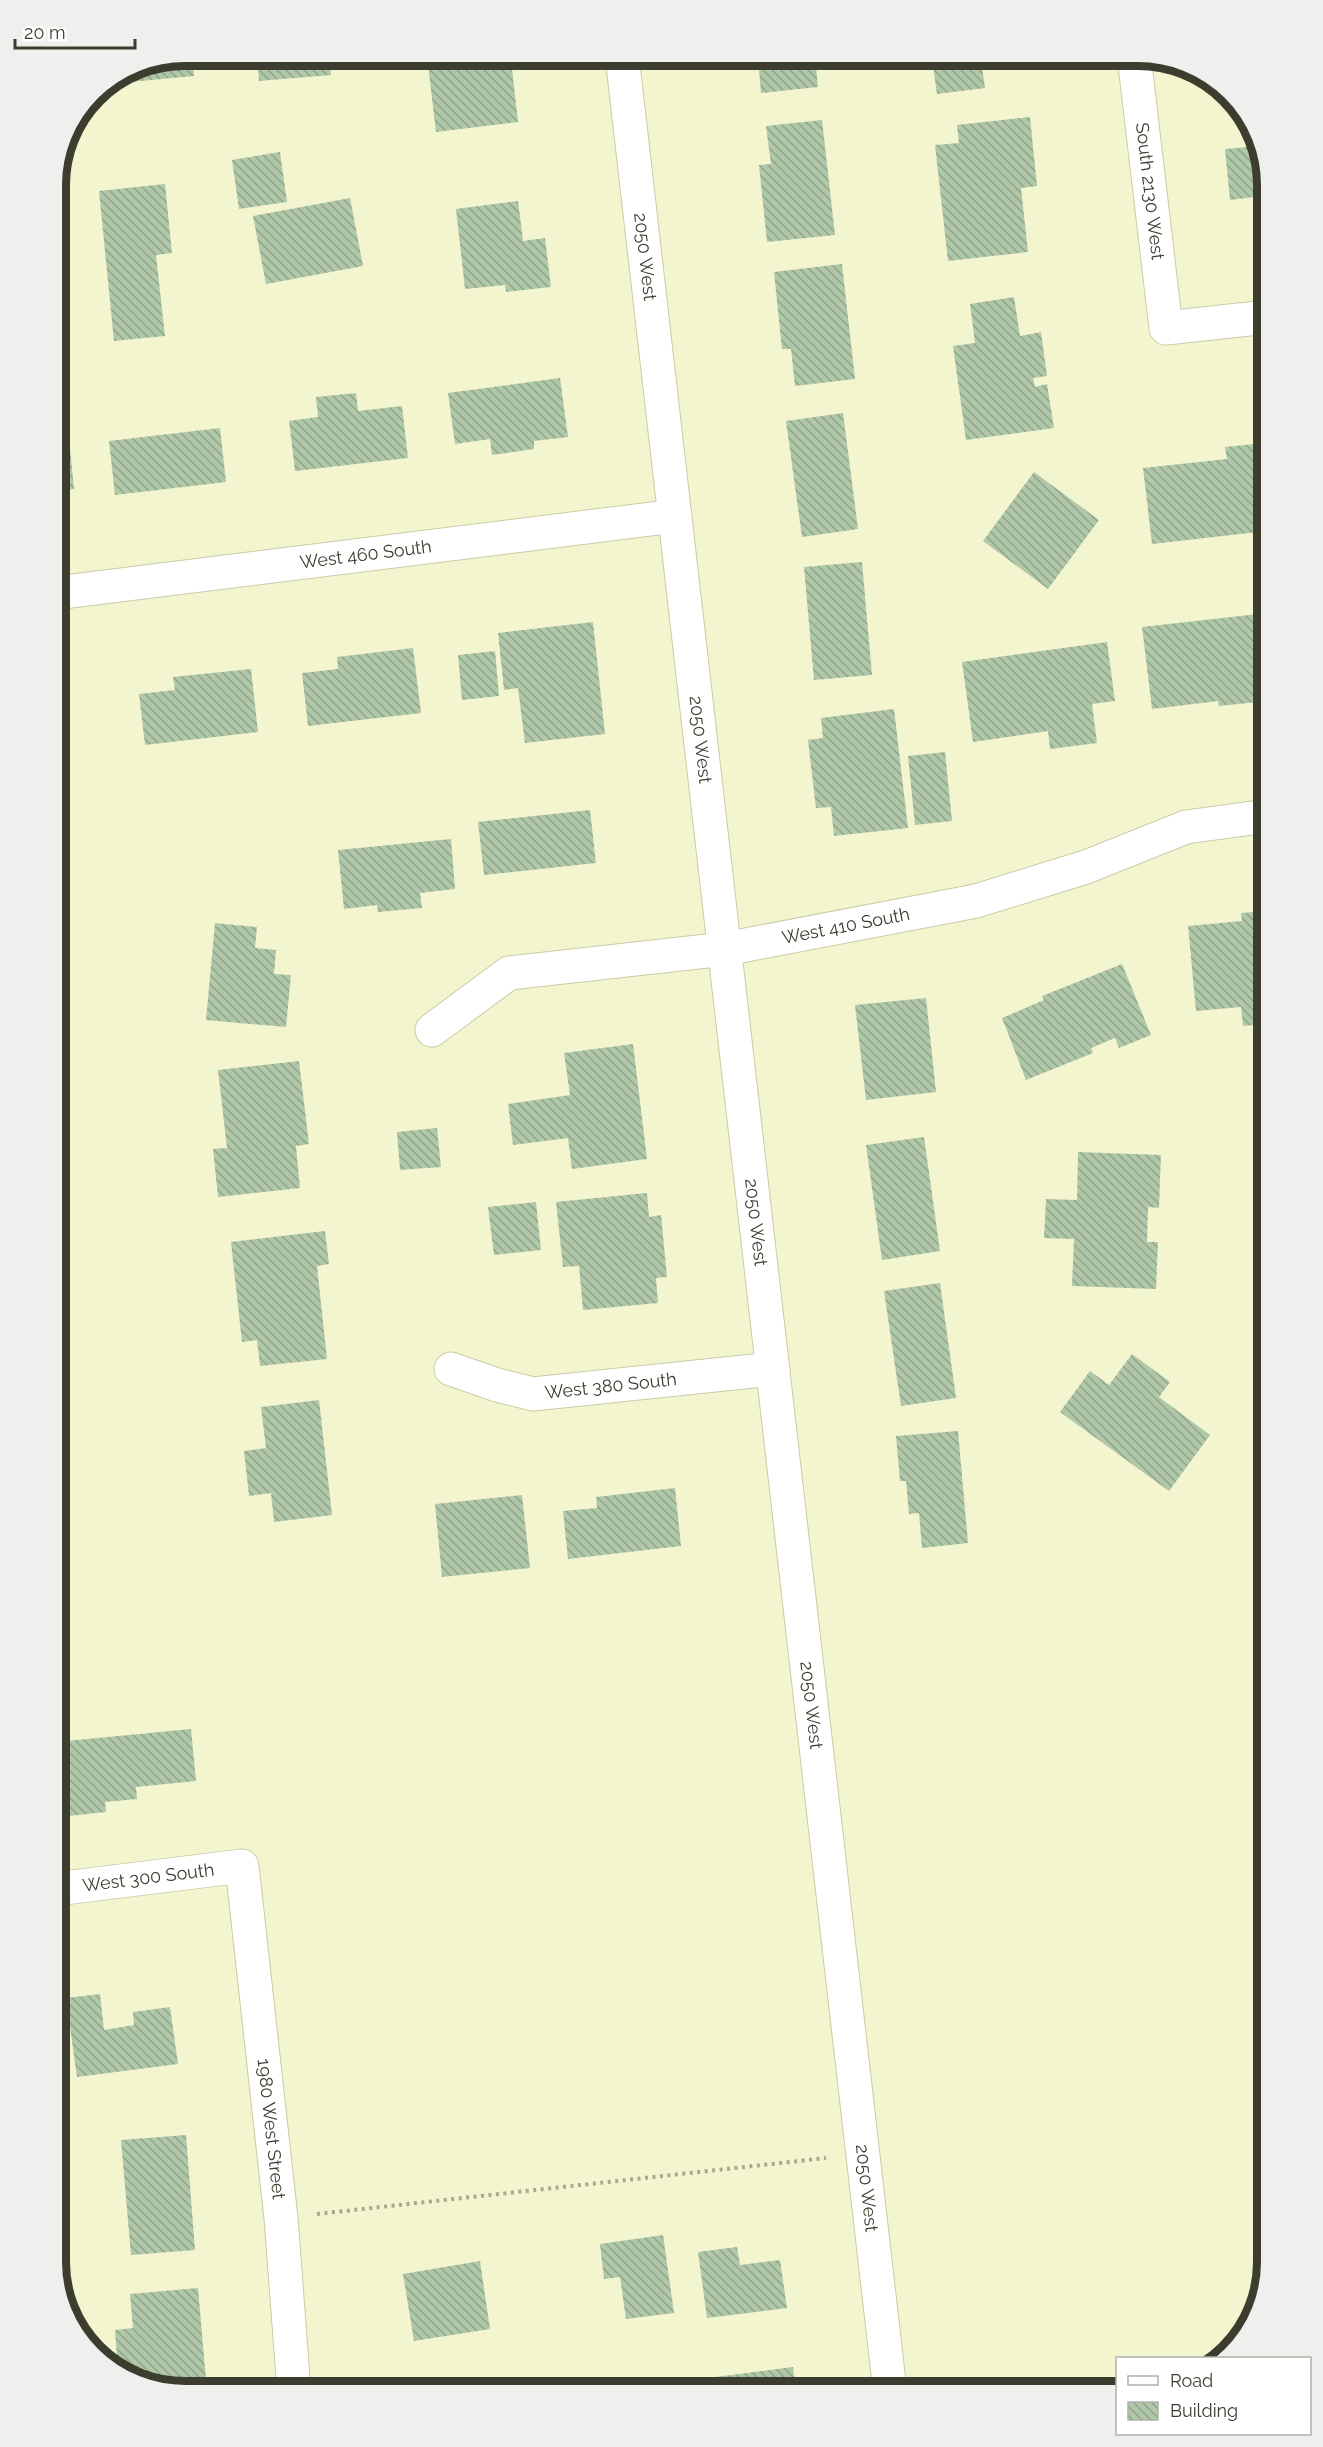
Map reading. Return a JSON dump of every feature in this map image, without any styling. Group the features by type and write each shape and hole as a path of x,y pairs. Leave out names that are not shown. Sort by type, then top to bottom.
{"street":[{"name":"2050 West","path":"623,66 889,2381"},
{"name":"South 2130 West","path":"1135,66 1166,328 1257,318"},
{"name":"West 460 South","path":"66,592 675,516"},
{"name":"West 410 South","path":"432,1030 509,973 725,949 976,900 1086,867 1186,827 1257,817"},
{"name":"West 380 South","path":"451,1369 497,1385 533,1394 773,1369"},
{"name":"West 300 South","path":"66,1889 242,1866"},
{"name":"1980 West Street","path":"242,1866 281,2218 293,2381"}],"path":[{"path":"281,2218 863,2154"}],"building":[{"path":"177,66 193,66 194,76 125,82 147,72"},
{"path":"258,66 330,66 331,75 259,81"},
{"path":"428,66 501,66 502,70 512,69 518,122 436,132"},
{"path":"759,66 816,66 818,87 761,93"},
{"path":"933,66 988,66 982,67 985,88 937,94"},
{"path":"1030,117 1037,186 1021,188 1028,252 948,261 935,145 959,143 957,125"},
{"path":"822,120 835,235 767,242 759,165 771,164 766,126"},
{"path":"1250,147 1256,170 1257,222 1254,197 1230,200 1225,149"},
{"path":"280,152 287,202 239,209 232,160"},
{"path":"165,184 172,253 156,255 165,336 114,341 99,191"},
{"path":"350,198 363,266 266,284 253,216"},
{"path":"518,201 523,241 545,238 551,287 506,292 505,285 465,289 456,209"},
{"path":"842,264 855,379 795,386 791,349 782,349 774,272"},
{"path":"1014,297 1020,336 1041,332 1047,376 1033,378 1035,387 1047,384 1054,428 966,440 953,346 975,343 970,304"},
{"path":"560,378 568,437 534,441 534,449 492,455 490,439 455,444 448,393"},
{"path":"356,393 358,411 402,406 408,458 295,471 289,421 318,417 316,397"},
{"path":"66,407 74,489 66,490"},
{"path":"843,413 858,529 802,537 786,421"},
{"path":"220,428 226,482 115,495 109,441"},
{"path":"1257,444 1257,532 1152,544 1143,468 1227,459 1225,447"},
{"path":"1034,472 1099,520 1048,589 983,541"},
{"path":"862,562 872,675 814,680 804,567"},
{"path":"1257,614 1257,702 1219,706 1218,701 1152,709 1142,627"},
{"path":"593,622 605,734 525,743 518,688 504,690 498,633"},
{"path":"1107,642 1115,701 1092,704 1097,743 1050,749 1048,731 973,742 962,662"},
{"path":"413,648 421,713 308,726 302,673 338,669 337,657"},
{"path":"495,651 499,696 462,700 458,655"},
{"path":"251,669 258,732 145,745 139,694 175,690 173,677"},
{"path":"894,709 908,828 834,836 831,807 816,808 808,740 823,738 821,718"},
{"path":"945,752 952,821 915,825 908,756"},
{"path":"590,810 596,863 484,875 478,822"},
{"path":"451,839 455,889 420,893 422,908 378,912 377,905 344,909 338,850"},
{"path":"1257,912 1257,1025 1243,1026 1241,1007 1196,1011 1188,926 1242,921 1241,913"},
{"path":"215,923 257,927 255,948 276,950 274,974 291,975 286,1027 206,1020"},
{"path":"1122,964 1151,1035 1119,1048 1115,1038 1091,1048 1093,1053 1026,1080 1002,1018 1044,1000 1042,996"},
{"path":"926,998 936,1092 866,1100 855,1005"},
{"path":"633,1044 647,1159 572,1169 568,1138 513,1145 508,1104 570,1095 564,1053"},
{"path":"299,1061 309,1144 296,1146 300,1188 218,1197 213,1149 227,1148 218,1070"},
{"path":"437,1128 441,1167 400,1170 397,1132"},
{"path":"924,1137 940,1251 882,1260 866,1145"},
{"path":"1078,1152 1161,1155 1159,1208 1148,1207 1147,1242 1158,1242 1156,1289 1072,1286 1074,1239 1044,1238 1046,1199 1077,1200"},
{"path":"647,1193 649,1217 661,1215 667,1277 656,1278 658,1303 583,1310 579,1266 563,1267 556,1202"},
{"path":"536,1202 541,1250 494,1255 488,1207"},
{"path":"325,1231 329,1264 317,1266 327,1359 260,1366 257,1340 242,1342 231,1242"},
{"path":"940,1283 956,1398 901,1406 884,1291"},
{"path":"1132,1354 1170,1382 1159,1397 1210,1435 1169,1491 1060,1412 1090,1371 1109,1385"},
{"path":"319,1400 332,1515 274,1522 271,1493 249,1496 244,1451 266,1448 261,1407"},
{"path":"958,1431 968,1543 922,1548 919,1513 909,1514 906,1481 900,1481 896,1436"},
{"path":"675,1488 681,1546 568,1559 563,1511 597,1508 596,1497"},
{"path":"522,1495 530,1568 442,1577 435,1504"},
{"path":"191,1729 196,1781 136,1787 137,1799 105,1802 106,1812 66,1816 66,1741"},
{"path":"100,1994 104,2030 134,2025 133,2012 170,2007 178,2064 77,2077 66,1998"},
{"path":"186,2135 195,2250 131,2255 121,2140"},
{"path":"663,2235 674,2313 626,2319 620,2277 604,2279 600,2244"},
{"path":"737,2247 740,2265 780,2260 787,2308 707,2318 698,2252"},
{"path":"480,2261 490,2329 414,2341 403,2274"},
{"path":"198,2288 206,2381 162,2379 146,2375 146,2369 132,2369 117,2359 115,2330 133,2328 130,2294"},
{"path":"793,2367 795,2381 716,2381 715,2377"}]}
